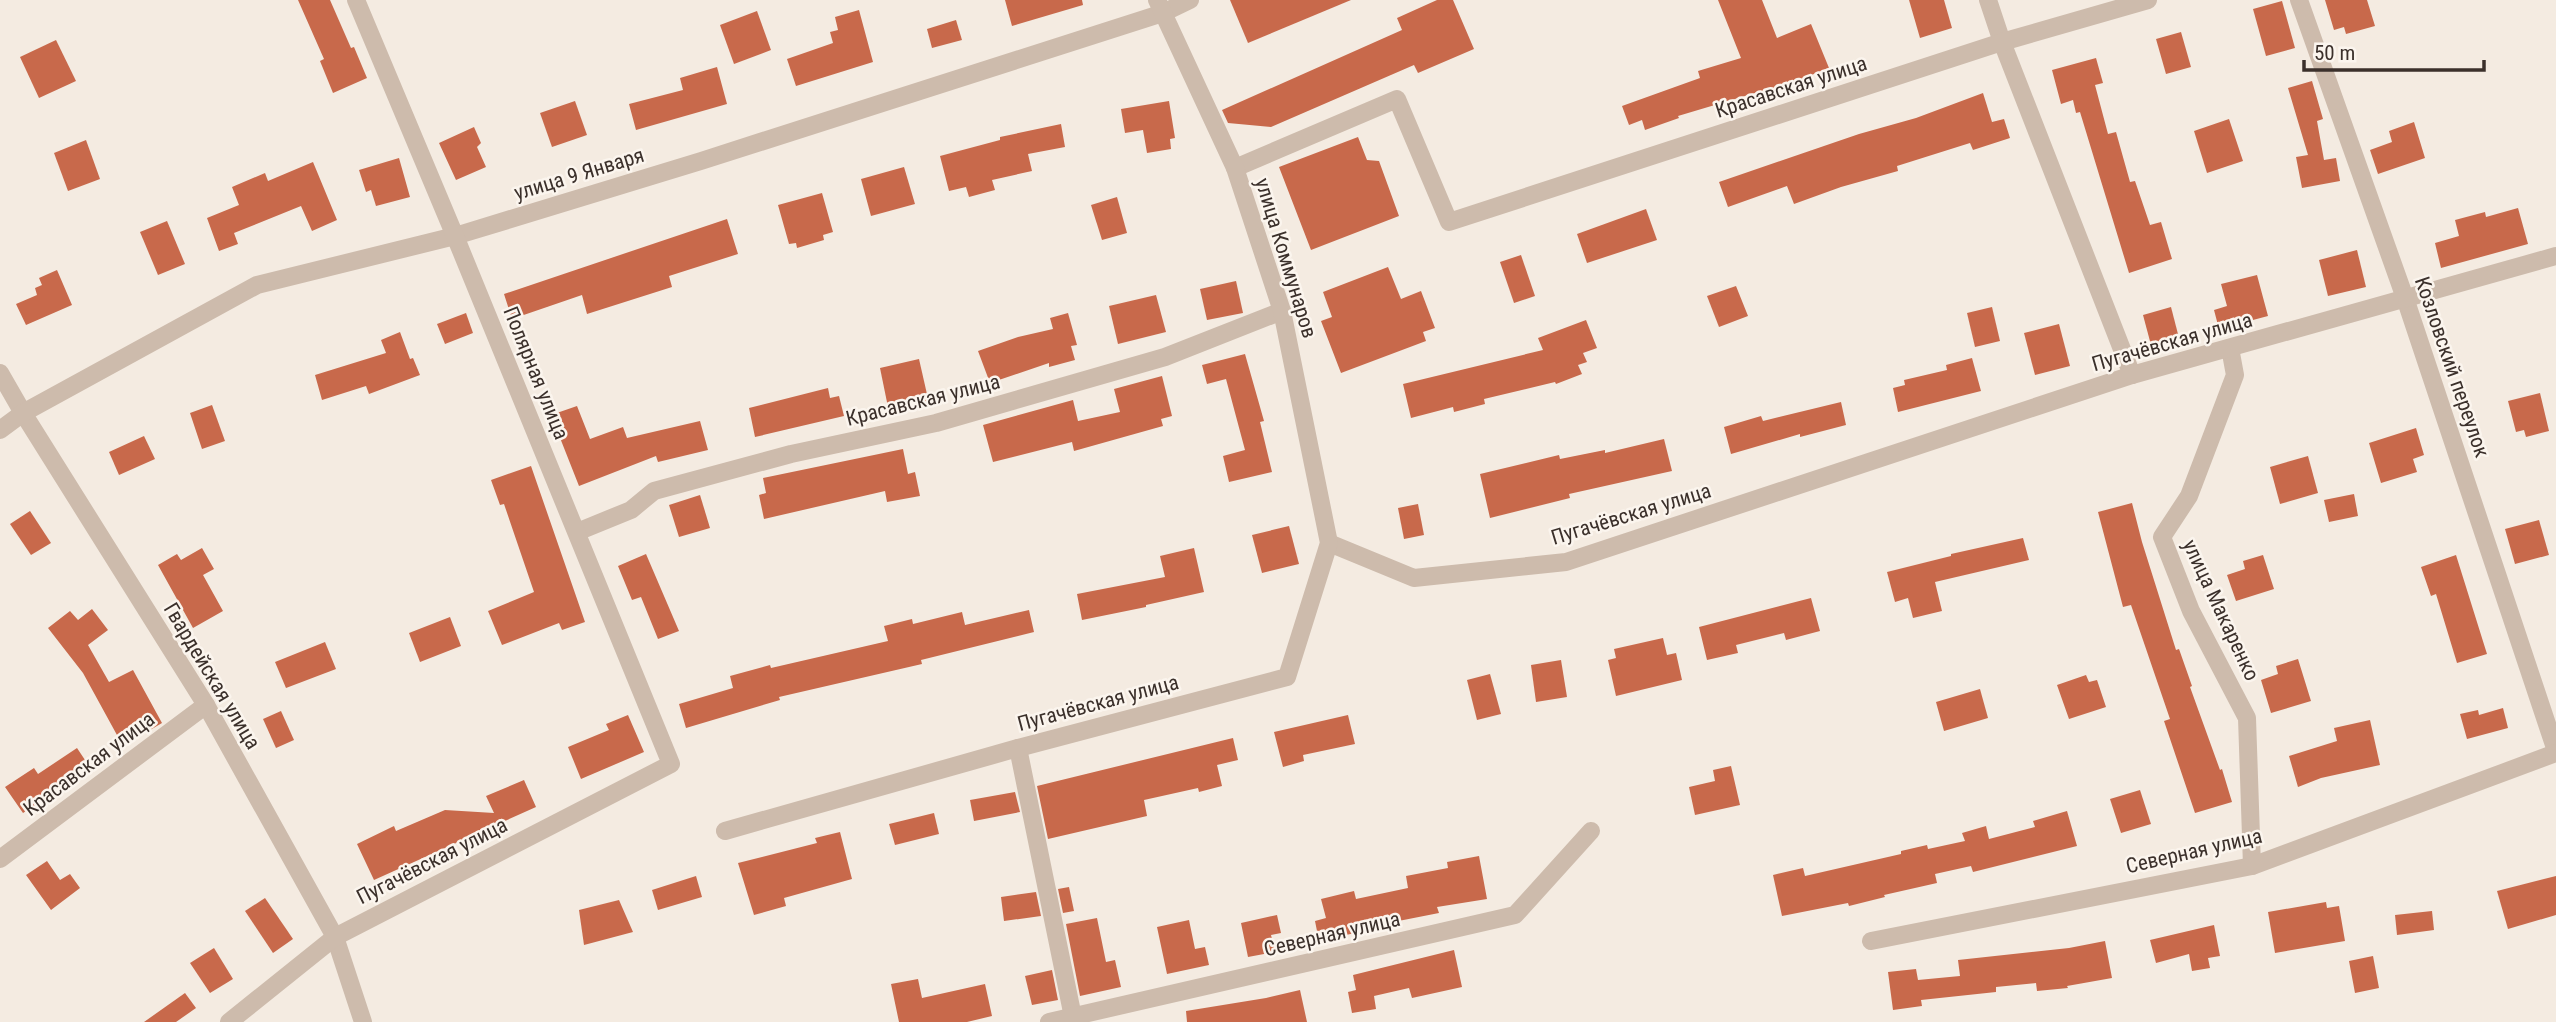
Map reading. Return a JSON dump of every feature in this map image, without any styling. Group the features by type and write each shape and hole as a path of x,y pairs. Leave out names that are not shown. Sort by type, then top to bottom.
{"street":[{"name":"Полярная улица","path":"356,0 671,764"},
{"name":"улица 9 Января","path":"0,430 23,413 257,285 455,236 701,161 1160,6 1189,0"},
{"path":"1988,0 2002,43 2132,375"},
{"name":"Красавская улица","path":"1235,168 1397,99 1450,222 2002,43 2148,0"},
{"name":"Козловский переулок","path":"2299,0 2406,298 2556,752"},
{"name":"улица Коммунаров","path":"1160,6 1235,168 1282,311 1329,543"},
{"name":"Пугачёвская улица","path":"725,831 1018,748 1287,677 1329,543 1413,578 1566,562 2132,375 2556,256"},
{"name":"Красавская улица","path":"577,532 631,510 654,491 791,454 936,423 1165,357 1282,311"},
{"name":"улица Макаренко","path":"2230,348 2235,375 2189,496 2162,537 2191,611 2247,718 2252,866"},
{"name":"Гвардейская улица","path":"0,373 206,705 335,937 363,1020"},
{"name":"Красавская улица","path":"0,859 206,705"},
{"path":"1018,748 1073,1017"},
{"name":"Северная улица","path":"1871,941 2252,866 2556,752"},
{"name":"Пугачёвская улица","path":"229,1022 335,937 671,764"},
{"name":"Северная улица","path":"1049,1022 1515,915 1591,831"}],"building":[{"path":"298,0 330,0 367,78 333,93 320,61 324,59"},
{"path":"1005,0 1082,0 1083,5 1012,26"},
{"path":"1230,0 1351,0 1248,43"},
{"path":"1437,0 1453,0 1474,49 1418,73 1414,65 1271,127 1228,123 1222,110 1402,30 1397,18"},
{"path":"1718,0 1762,0 1777,38 1811,24 1829,68 1756,97 1755,93 1678,116 1679,118 1645,130 1642,120 1629,125 1622,106 1700,78 1698,71 1741,58"},
{"path":"1909,0 1944,0 1952,28 1920,38"},
{"path":"2325,0 2367,0 2375,26 2346,34 2344,27 2334,30"},
{"path":"2282,1 2295,48 2266,56 2253,9"},
{"path":"859,10 873,62 796,86 787,59 833,43 830,32 838,30 835,17"},
{"path":"757,11 771,50 734,64 720,25"},
{"path":"956,20 962,40 932,48 927,29"},
{"path":"2181,32 2191,67 2166,74 2156,39"},
{"path":"56,40 76,81 39,98 20,57"},
{"path":"2096,58 2103,83 2095,85 2108,134 2116,132 2130,182 2135,181 2150,225 2161,222 2172,259 2129,273 2080,112 2076,113 2073,100 2061,104 2052,70"},
{"path":"717,67 727,104 636,130 629,104 683,90 680,78"},
{"path":"2312,81 2323,119 2317,121 2324,160 2336,158 2340,181 2302,188 2296,157 2308,155 2288,88"},
{"path":"1983,93 1992,122 2004,119 2010,138 1973,150 1970,143 1897,166 1898,171 1794,204 1787,186 1728,207 1719,182 1859,134 1916,118"},
{"path":"575,101 587,135 552,147 540,113"},
{"path":"1169,101 1175,138 1170,139 1171,149 1147,153 1143,130 1125,133 1121,109"},
{"path":"2229,119 2243,161 2207,173 2194,131"},
{"path":"2414,122 2425,158 2378,174 2370,150 2392,142 2389,131"},
{"path":"1061,124 1065,147 1028,154 1032,171 992,180 995,190 969,197 966,187 949,191 940,156 1000,140 1000,137"},
{"path":"474,127 481,143 477,147 486,167 456,180 439,143"},
{"path":"1358,137 1367,160 1379,161 1399,216 1311,250 1279,167"},
{"path":"86,140 100,179 68,191 54,153"},
{"path":"399,158 410,197 376,206 371,190 366,192 359,170"},
{"path":"313,162 337,220 312,231 301,206 234,233 238,244 219,251 207,218 239,205 232,187 265,173 268,181"},
{"path":"904,167 915,204 871,216 861,179"},
{"path":"822,193 833,232 823,235 824,240 797,248 796,243 789,244 778,205"},
{"path":"1117,197 1127,233 1102,240 1091,205"},
{"path":"2518,208 2528,244 2441,268 2435,243 2459,236 2455,220 2485,212 2486,217"},
{"path":"1646,209 1657,240 1587,263 1577,234"},
{"path":"727,219 738,254 669,276 672,287 587,314 582,295 512,319 504,294"},
{"path":"167,221 185,264 158,275 140,232"},
{"path":"2357,250 2366,287 2328,296 2319,260"},
{"path":"1521,255 1535,296 1514,303 1500,262"},
{"path":"1388,267 1401,299 1421,291 1435,328 1423,332 1426,341 1341,373 1321,321 1332,317 1323,292"},
{"path":"57,270 72,305 26,325 16,304 37,295 35,288 42,285 39,278"},
{"path":"2257,275 2268,316 2219,329 2214,310 2227,306 2221,284"},
{"path":"1236,281 1243,313 1207,320 1200,289"},
{"path":"1736,286 1748,316 1719,327 1707,296"},
{"path":"1156,295 1166,332 1118,344 1109,306"},
{"path":"1992,307 2000,341 1975,347 1967,313"},
{"path":"2171,307 2179,338 2151,345 2143,315"},
{"path":"466,313 473,333 445,344 437,324"},
{"path":"1068,313 1077,345 1071,346 1075,360 1049,367 1049,363 990,383 978,351 1018,337 1053,329 1050,318"},
{"path":"1586,320 1597,348 1583,353 1587,362 1578,365 1582,374 1556,384 1555,382 1484,399 1485,404 1454,412 1453,407 1411,418 1403,384 1543,350 1538,338"},
{"path":"2059,324 2070,366 2035,375 2024,333"},
{"path":"400,332 410,359 413,358 420,375 369,394 366,386 322,400 315,375 386,353 381,340"},
{"path":"1245,354 1264,421 1260,422 1272,472 1229,482 1223,456 1245,450 1226,379 1207,384 1202,365"},
{"path":"1972,358 1981,391 1898,412 1893,388 1905,385 1904,380 1947,370 1946,365"},
{"path":"919,359 929,403 889,412 880,368"},
{"path":"1162,376 1172,416 1161,419 1163,426 1074,451 1072,442 993,462 983,425 1073,400 1078,421 1120,412 1114,389"},
{"path":"828,388 830,398 839,396 844,416 755,437 749,408"},
{"path":"2540,393 2549,431 2526,437 2524,430 2516,432 2508,401"},
{"path":"1841,402 1846,425 1800,437 1800,434 1731,454 1724,427 1761,416 1763,421"},
{"path":"212,405 225,441 202,449 190,413"},
{"path":"577,406 590,439 623,427 627,438 700,421 708,450 658,462 656,456 579,486 551,415"},
{"path":"2416,428 2424,455 2413,459 2417,472 2381,483 2369,443"},
{"path":"144,436 155,459 119,475 109,452"},
{"path":"1664,439 1672,471 1569,494 1570,498 1490,518 1480,474 1559,455 1560,459 1605,450 1605,453"},
{"path":"903,449 908,474 915,472 920,496 887,502 885,491 764,519 759,495 766,493 763,478"},
{"path":"2308,456 2318,493 2280,504 2270,467"},
{"path":"531,466 585,622 562,630 559,623 502,645 488,611 534,592 504,504 500,505 491,480"},
{"path":"2354,494 2358,516 2329,522 2324,500"},
{"path":"700,495 710,528 679,537 669,505"},
{"path":"2132,503 2176,650 2179,649 2232,802 2195,813 2164,721 2170,719 2131,605 2123,607 2098,512"},
{"path":"1418,504 1424,535 1404,539 1398,508"},
{"path":"30,511 51,543 31,555 10,524"},
{"path":"2539,520 2549,555 2515,564 2505,529"},
{"path":"1289,526 1299,564 1262,573 1252,535"},
{"path":"2023,538 2029,560 1935,582 1942,611 1913,618 1908,598 1895,602 1887,572"},
{"path":"202,548 214,569 203,575 223,611 193,628 158,565 177,554 181,560"},
{"path":"1194,548 1204,592 1082,620 1077,594 1165,577 1160,556"},
{"path":"646,554 679,631 658,639 641,597 632,600 618,566"},
{"path":"2263,555 2274,589 2236,601 2227,575 2245,569 2243,561"},
{"path":"2456,555 2487,654 2457,663 2436,594 2431,596 2421,567"},
{"path":"1811,598 1820,631 1786,640 1784,633 1736,645 1738,653 1707,660 1699,627"},
{"path":"92,609 108,630 88,645 109,682 133,670 162,723 123,746 83,673 48,628 70,611 78,620"},
{"path":"1029,610 1034,632 921,660 922,664 779,697 780,700 686,728 679,704 733,688 730,676 888,641 884,626 912,619 913,624 962,612 965,625"},
{"path":"450,617 461,646 420,662 409,633"},
{"path":"1663,638 1667,655 1676,653 1682,680 1616,696 1608,660 1616,658 1614,649"},
{"path":"325,642 336,669 286,688 275,662"},
{"path":"2298,659 2311,701 2271,713 2261,680 2278,674 2276,666"},
{"path":"1561,660 1567,697 1536,702 1531,665"},
{"path":"1490,674 1501,714 1477,720 1467,680"},
{"path":"2086,675 2089,682 2097,680 2106,707 2069,719 2057,685"},
{"path":"1980,689 1988,718 1944,731 1936,702"},
{"path":"2503,708 2508,728 2467,739 2460,714 2478,710 2479,715"},
{"path":"281,711 294,740 276,748 263,719"},
{"path":"628,715 644,752 581,779 568,747 609,730 606,724"},
{"path":"1348,715 1355,744 1303,755 1304,761 1283,767 1274,732"},
{"path":"2370,720 2380,765 2321,778 2298,787 2289,756 2337,741 2334,728"},
{"path":"1233,738 1238,760 1217,765 1222,786 1199,792 1198,788 1144,800 1147,816 1048,839 1037,786"},
{"path":"77,748 91,769 23,813 5,787 34,768 38,774"},
{"path":"1731,766 1740,805 1695,815 1689,787 1715,781 1713,770"},
{"path":"524,780 536,807 374,880 357,844 394,826 396,831 445,810 494,813 486,796"},
{"path":"2140,790 2151,824 2121,833 2110,799"},
{"path":"1015,792 1020,812 974,821 970,800"},
{"path":"2067,811 2077,846 1973,872 1971,866 1935,874 1937,883 1849,906 1848,903 1782,916 1773,875 1803,868 1805,876 1901,854 1901,851 1927,845 1928,849 1965,841 1962,833 1986,826 1989,839 2035,827 2033,821"},
{"path":"934,813 939,834 895,845 889,824"},
{"path":"840,832 852,879 784,898 786,906 754,915 738,863 817,843 815,838"},
{"path":"1479,856 1487,899 1437,907 1439,913 1363,928 1364,931 1319,941 1315,921 1326,918 1321,899 1354,891 1356,899 1408,888 1406,876 1448,868 1447,862"},
{"path":"47,861 60,880 70,874 80,888 51,910 26,875"},
{"path":"696,876 702,897 658,910 652,890"},
{"path":"2556,876 2556,915 2508,929 2497,891"},
{"path":"1069,887 1074,911 1063,913 1058,889"},
{"path":"1036,892 1041,916 1004,921 1001,897"},
{"path":"265,898 293,939 273,953 245,911"},
{"path":"619,900 633,932 584,945 579,910"},
{"path":"2326,902 2327,908 2339,906 2345,941 2275,953 2268,912"},
{"path":"2432,911 2434,930 2397,935 2395,915"},
{"path":"1277,915 1281,933 1271,935 1275,952 1248,957 1241,923"},
{"path":"1097,918 1106,962 1115,960 1121,987 1080,996 1066,924"},
{"path":"1189,920 1195,949 1205,947 1209,965 1167,974 1157,927"},
{"path":"2214,925 2220,956 2208,958 2210,968 2192,971 2189,954 2156,963 2150,940"},
{"path":"2105,941 2112,978 2067,986 2068,988 2037,991 2036,983 1996,987 1996,992 1921,1000 1922,1006 1893,1010 1888,972 1916,969 1918,980 1960,976 1958,960 2069,948"},
{"path":"214,948 233,979 210,993 190,963"},
{"path":"1454,950 1462,987 1412,998 1409,988 1374,996 1376,1009 1352,1013 1348,992 1356,990 1353,975"},
{"path":"2373,956 2379,988 2355,993 2349,961"},
{"path":"1052,970 1058,1000 1032,1005 1025,976"},
{"path":"918,979 922,998 985,984 992,1016 967,1022 899,1022 891,984"},
{"path":"1300,990 1307,1022 1187,1022 1186,1011"},
{"path":"185,993 196,1008 176,1022 144,1022"}]}
